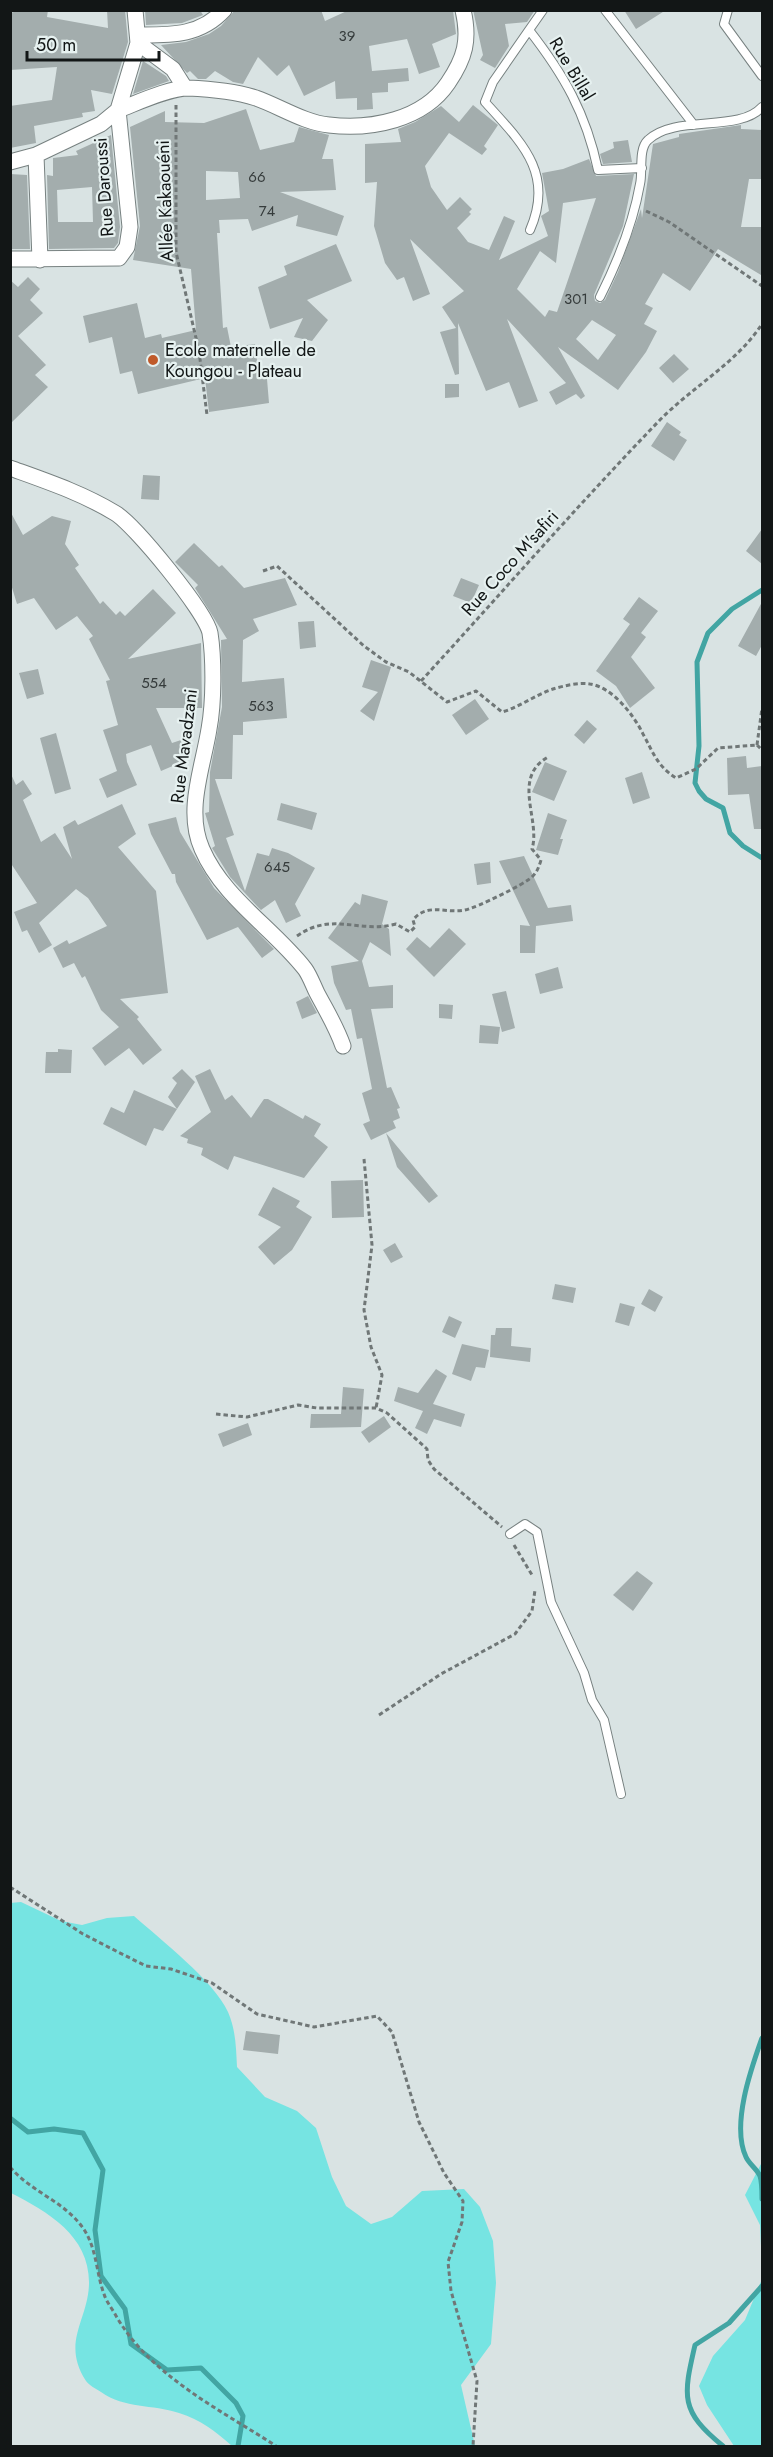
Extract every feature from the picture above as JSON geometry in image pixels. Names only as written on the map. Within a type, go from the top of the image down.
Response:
[{"type":"street","points":[[118,110],[139,39],[135,10]]},
{"type":"street","points":[[139,39],[180,34],[205,27],[224,10]]},
{"type":"street","points":[[10,162],[36,155],[101,124],[118,110],[180,89],[235,92],[327,125],[367,126],[397,119],[432,102],[459,68],[466,50],[467,29],[463,10]]},
{"type":"street","points":[[139,39],[173,69],[180,89]]},
{"type":"street","name":"Rue Daroussi","points":[[10,259],[119,258],[127,247],[130,227],[118,110]]},
{"type":"street","points":[[36,155],[40,260]]},
{"type":"street","name":"Rue Mavadzani","points":[[10,468],[68,489],[117,514],[157,557],[196,607],[210,632],[212,683],[210,727],[200,770],[195,826],[201,848],[215,873],[306,970],[333,1019],[343,1046]]},
{"type":"lane","points":[[529,30],[543,10]]},
{"type":"lane","points":[[605,10],[694,125]]},
{"type":"lane","points":[[728,10],[724,24],[762,76]]},
{"type":"lane","name":"Rue Billal","points":[[530,230],[540,199],[531,160],[519,138],[485,102],[493,82],[529,30],[574,94],[589,131],[598,170],[642,168]]},
{"type":"lane","points":[[600,297],[616,264],[635,208],[644,146],[649,139],[662,132],[747,116],[762,107]]},
{"type":"lane","points":[[510,1534],[525,1524],[537,1532],[551,1602],[584,1673],[592,1700],[604,1720],[621,1794]]},
{"type":"path","name":"Allée Kakaouéni","points":[[180,89],[176,252],[199,351],[207,415]]},
{"type":"path","points":[[635,208],[669,222],[762,286]]},
{"type":"path","name":"Rue Coco M'safiri","points":[[421,681],[658,421],[730,358],[749,345],[762,324]]},
{"type":"path","points":[[263,571],[277,566],[364,646],[386,662],[409,672],[447,702],[476,691],[502,712],[553,689],[588,683],[598,686],[628,711],[643,733],[652,756],[666,772],[676,778],[696,769],[718,748],[757,745],[762,750]]},
{"type":"path","points":[[757,745],[762,708]]},
{"type":"path","points":[[285,948],[303,932],[326,924],[349,922],[382,928],[396,924],[410,932],[415,927],[413,920],[422,911],[435,909],[454,911],[474,908],[529,879],[539,868],[541,860],[532,849],[534,837],[529,784],[534,770],[548,757]]},
{"type":"path","points":[[364,1159],[372,1245],[364,1310],[371,1347],[382,1375],[376,1408]]},
{"type":"path","points":[[216,1414],[248,1417],[298,1405],[317,1408],[376,1408],[387,1413],[427,1449],[428,1460],[434,1469],[510,1534],[535,1582],[532,1611],[515,1634],[441,1674],[379,1715]]},
{"type":"path","points":[[10,1887],[83,1934],[117,1952],[146,1966],[171,1969],[212,1983],[257,2014],[314,2026],[377,2016],[392,2032],[419,2122],[444,2173],[463,2201],[462,2222],[448,2262],[450,2291],[477,2382],[473,2446]]},
{"type":"path","points":[[10,2167],[23,2182],[58,2203],[84,2229],[98,2262],[103,2294],[121,2326],[155,2366],[276,2446]]},
{"type":"shaded area","points":[[21,1902],[61,1921],[82,1925],[107,1918],[134,1916],[186,1961],[211,1987],[228,2012],[234,2033],[237,2067],[265,2097],[297,2111],[316,2128],[332,2177],[346,2206],[371,2224],[392,2217],[422,2191],[464,2189],[480,2207],[493,2241],[496,2283],[491,2344],[461,2385],[475,2446],[232,2446],[214,2431],[194,2419],[169,2410],[120,2401],[99,2391],[86,2381],[76,2355],[78,2332],[88,2297],[89,2284],[82,2252],[75,2239],[52,2217],[11,2193],[10,1903]]},
{"type":"shaded area","points":[[762,2162],[762,2268],[760,2225],[745,2195]]},
{"type":"shaded area","points":[[762,2279],[762,2446],[734,2446],[707,2405],[699,2386],[713,2356],[745,2320]]},
{"type":"building","points":[[22,10],[48,10],[47,17],[108,28],[107,10],[125,10],[128,42],[112,94],[91,90],[95,111],[82,113],[83,117],[34,126],[36,143],[10,148],[10,106],[52,100],[57,67],[10,70],[10,13]]},
{"type":"building","points":[[145,10],[200,10],[203,15],[182,23],[146,25]]},
{"type":"building","points":[[235,10],[321,10],[325,21],[349,10],[453,10],[456,34],[432,44],[440,67],[419,74],[407,39],[369,46],[372,71],[408,68],[409,81],[388,83],[388,92],[372,93],[373,109],[357,110],[357,98],[336,99],[335,81],[304,96],[289,65],[277,76],[258,57],[243,84],[233,82],[215,71],[206,79],[198,79],[190,71],[187,73],[161,45],[186,42],[209,34],[221,26]]},
{"type":"building","points":[[473,10],[535,10],[527,22],[505,24],[509,46],[495,68],[480,60],[483,55]]},
{"type":"building","points":[[624,10],[666,10],[636,29]]},
{"type":"building","points":[[143,61],[166,76],[169,81],[133,94]]},
{"type":"building","points":[[473,105],[498,125],[484,146],[487,149],[482,155],[449,133],[425,166],[431,187],[447,210],[460,197],[472,209],[469,212],[471,214],[457,228],[468,242],[489,250],[504,216],[515,221],[499,260],[548,236],[541,216],[549,211],[542,173],[563,169],[589,159],[596,176],[634,174],[623,226],[594,295],[595,301],[600,303],[605,300],[618,272],[641,209],[642,218],[653,144],[679,137],[679,134],[741,125],[741,129],[762,130],[762,179],[749,179],[741,227],[762,227],[761,275],[718,249],[690,291],[663,273],[645,304],[653,308],[644,324],[657,331],[646,352],[618,390],[558,347],[585,396],[581,399],[576,394],[556,405],[549,392],[566,383],[507,319],[538,401],[519,408],[509,382],[486,391],[458,323],[459,374],[455,375],[440,332],[456,328],[442,307],[464,291],[410,239],[430,294],[413,301],[404,277],[397,280],[385,263],[374,226],[377,182],[365,183],[365,144],[401,142],[398,129],[415,122],[441,106],[459,122]],"holes":[[[596,198],[557,312],[549,310],[545,317],[517,289],[540,251],[556,263],[563,203]],[[592,320],[616,335],[598,360],[576,339]]]},
{"type":"building","points":[[246,109],[260,150],[294,142],[299,127],[329,135],[322,159],[333,159],[336,190],[280,192],[344,216],[337,236],[296,226],[298,215],[252,231],[248,219],[219,220],[220,233],[217,233],[223,328],[227,327],[231,347],[255,344],[259,376],[267,379],[269,403],[209,412],[205,378],[138,394],[132,371],[120,374],[112,337],[89,343],[83,316],[137,303],[145,338],[161,334],[162,338],[196,330],[191,269],[133,260],[140,226],[130,127],[165,111],[165,122],[204,123]],"holes":[[[206,171],[238,172],[240,198],[206,200]]]},
{"type":"building","points":[[111,135],[120,227],[118,243],[114,248],[49,249],[47,175],[53,176],[53,158],[78,155],[76,151]],"holes":[[[92,187],[93,222],[58,222],[57,190]]]},
{"type":"building","points":[[628,140],[632,162],[603,164],[600,154],[614,148],[613,142]]},
{"type":"building","points":[[10,174],[27,175],[30,249],[10,249]]},
{"type":"building","points":[[336,244],[352,281],[307,300],[328,320],[312,341],[294,337],[303,318],[270,329],[258,287],[287,275],[284,266]]},
{"type":"building","points":[[28,277],[40,289],[30,300],[43,313],[18,336],[46,365],[35,375],[48,387],[10,424],[10,280],[18,287]]},
{"type":"building","points":[[674,354],[689,369],[673,383],[659,368]]},
{"type":"building","points":[[445,384],[459,384],[459,397],[445,398]]},
{"type":"building","points":[[667,422],[681,432],[679,435],[687,440],[674,461],[651,446]]},
{"type":"building","points":[[143,475],[160,476],[159,500],[141,499]]},
{"type":"building","points":[[10,511],[23,535],[52,516],[71,521],[65,544],[79,565],[75,568],[100,604],[103,601],[116,615],[120,611],[125,616],[153,589],[176,613],[128,659],[201,643],[202,708],[156,708],[172,743],[181,740],[189,759],[161,771],[151,745],[126,754],[137,785],[107,798],[99,779],[117,771],[103,730],[118,725],[106,681],[110,680],[89,639],[93,636],[77,616],[56,630],[34,598],[17,604],[10,581]]},
{"type":"building","points":[[762,529],[762,564],[746,551]]},
{"type":"building","points":[[194,543],[219,567],[222,565],[244,588],[285,578],[297,605],[253,619],[259,631],[243,640],[242,682],[284,678],[287,718],[243,722],[243,735],[233,735],[232,779],[215,779],[234,835],[226,838],[245,891],[257,853],[269,856],[272,848],[288,853],[315,868],[295,904],[301,916],[286,923],[275,900],[261,910],[256,905],[230,877],[212,848],[215,846],[205,813],[209,812],[210,772],[222,707],[221,640],[227,639],[195,588],[198,585],[175,562]]},
{"type":"building","points":[[461,578],[479,585],[471,603],[453,596]]},
{"type":"building","points":[[639,597],[658,611],[641,633],[646,637],[631,657],[655,688],[630,708],[616,686],[596,671],[630,624],[623,619]]},
{"type":"building","points":[[762,602],[762,645],[756,656],[738,646]]},
{"type":"building","points":[[314,621],[316,647],[300,649],[298,622]]},
{"type":"building","points":[[371,660],[391,667],[374,721],[360,711],[378,692],[362,687]]},
{"type":"building","points":[[38,669],[44,694],[27,699],[19,673]]},
{"type":"building","points":[[475,699],[489,719],[466,735],[452,715]]},
{"type":"building","points":[[587,720],[597,729],[584,744],[574,735]]},
{"type":"building","points":[[56,733],[71,789],[55,794],[40,738]]},
{"type":"building","points":[[746,756],[747,768],[762,766],[762,829],[754,829],[749,794],[728,795],[727,758]]},
{"type":"building","points":[[545,762],[567,771],[554,801],[532,792]]},
{"type":"building","points":[[10,772],[16,785],[23,780],[32,794],[23,800],[41,842],[55,833],[72,859],[63,827],[75,820],[78,825],[122,804],[136,834],[118,847],[156,891],[168,993],[120,999],[139,1017],[137,1019],[162,1050],[143,1065],[129,1048],[105,1066],[92,1048],[119,1027],[101,1010],[85,976],[82,978],[74,963],[63,968],[53,948],[67,940],[69,944],[107,926],[88,898],[76,889],[39,923],[52,945],[39,953],[27,930],[22,932],[14,912],[37,903],[10,862]]},
{"type":"building","points":[[642,772],[650,798],[633,804],[625,778]]},
{"type":"building","points":[[281,803],[317,813],[312,830],[277,820]]},
{"type":"building","points":[[548,813],[567,820],[560,839],[563,839],[558,855],[536,850]]},
{"type":"building","points":[[176,817],[180,832],[214,888],[274,949],[262,958],[238,927],[207,940],[176,882],[175,874],[172,874],[151,834],[148,824]]},
{"type":"building","points":[[524,856],[548,908],[571,905],[573,921],[536,926],[535,953],[520,953],[520,925],[530,926],[499,861]]},
{"type":"building","points":[[490,862],[491,883],[477,885],[474,864]]},
{"type":"building","points":[[362,894],[388,901],[382,924],[389,929],[391,956],[370,942],[362,961],[369,987],[393,985],[393,1008],[371,1009],[387,1088],[391,1087],[400,1108],[397,1109],[400,1118],[393,1121],[396,1128],[371,1140],[363,1124],[370,1121],[362,1093],[372,1089],[362,1038],[357,1039],[351,1009],[346,1010],[334,983],[331,966],[359,961],[328,938],[355,902],[360,905]]},
{"type":"building","points":[[449,928],[466,944],[434,977],[406,949],[417,937],[430,948]]},
{"type":"building","points":[[558,967],[563,988],[540,994],[535,974]]},
{"type":"building","points":[[506,991],[515,1028],[502,1032],[492,994]]},
{"type":"building","points":[[308,996],[317,1013],[302,1019],[296,1002]]},
{"type":"building","points":[[439,1004],[453,1005],[452,1019],[439,1018]]},
{"type":"building","points":[[480,1025],[500,1027],[498,1044],[479,1043]]},
{"type":"building","points":[[58,1049],[72,1050],[71,1073],[45,1073],[46,1052],[58,1052]]},
{"type":"building","points":[[182,1069],[195,1082],[177,1109],[168,1097],[177,1083],[172,1078]]},
{"type":"building","points":[[210,1069],[225,1100],[232,1095],[251,1118],[264,1099],[268,1099],[303,1119],[305,1115],[321,1124],[314,1136],[328,1147],[304,1178],[234,1156],[228,1170],[201,1155],[203,1148],[187,1143],[188,1139],[180,1136],[211,1112],[195,1076]]},
{"type":"building","points":[[134,1090],[177,1109],[163,1131],[154,1128],[146,1146],[103,1124],[111,1107],[124,1113]]},
{"type":"building","points":[[386,1133],[438,1196],[429,1203],[397,1167]]},
{"type":"building","points":[[363,1180],[364,1217],[332,1218],[331,1181]]},
{"type":"building","points":[[273,1187],[300,1201],[296,1207],[312,1217],[292,1250],[274,1265],[258,1247],[281,1227],[258,1215]]},
{"type":"building","points":[[395,1243],[403,1257],[391,1263],[383,1250]]},
{"type":"building","points":[[555,1284],[576,1288],[573,1303],[552,1299]]},
{"type":"building","points":[[649,1289],[663,1297],[655,1312],[641,1304]]},
{"type":"building","points":[[620,1303],[635,1307],[629,1326],[615,1322]]},
{"type":"building","points":[[449,1316],[462,1322],[455,1338],[442,1332]]},
{"type":"building","points":[[496,1328],[512,1328],[511,1346],[531,1348],[530,1362],[490,1357],[491,1335],[495,1335]]},
{"type":"building","points":[[462,1344],[489,1350],[485,1368],[476,1367],[471,1381],[452,1374]]},
{"type":"building","points":[[436,1369],[447,1376],[433,1404],[465,1414],[461,1427],[434,1419],[427,1434],[415,1428],[423,1411],[394,1401],[398,1387],[418,1393]]},
{"type":"building","points":[[343,1387],[364,1389],[361,1427],[310,1428],[311,1414],[341,1414]]},
{"type":"building","points":[[384,1416],[391,1427],[369,1443],[361,1432]]},
{"type":"building","points":[[248,1423],[252,1435],[223,1447],[218,1434]]},
{"type":"building","points":[[637,1571],[653,1583],[633,1611],[613,1595]]},
{"type":"building","points":[[246,2031],[280,2035],[278,2054],[243,2050]]},
{"type":"waterway","points":[[762,590],[732,609],[708,633],[697,662],[699,746],[695,783],[706,799],[723,808],[730,833],[743,846],[762,858]]},
{"type":"waterway","points":[[762,2038],[744,2097],[741,2129],[746,2157],[760,2176],[762,2199]]},
{"type":"waterway","points":[[10,2118],[28,2132],[54,2129],[83,2133],[103,2170],[95,2230],[101,2276],[125,2309],[131,2344],[167,2370],[201,2368],[236,2403],[243,2416],[238,2446]]},
{"type":"waterway","points":[[723,2446],[699,2423],[688,2402],[688,2378],[695,2345],[729,2323],[762,2286]]},
{"type":"place","name":"Ecole maternelle de Koungou - Plateau","points":[[153,360]]}]
